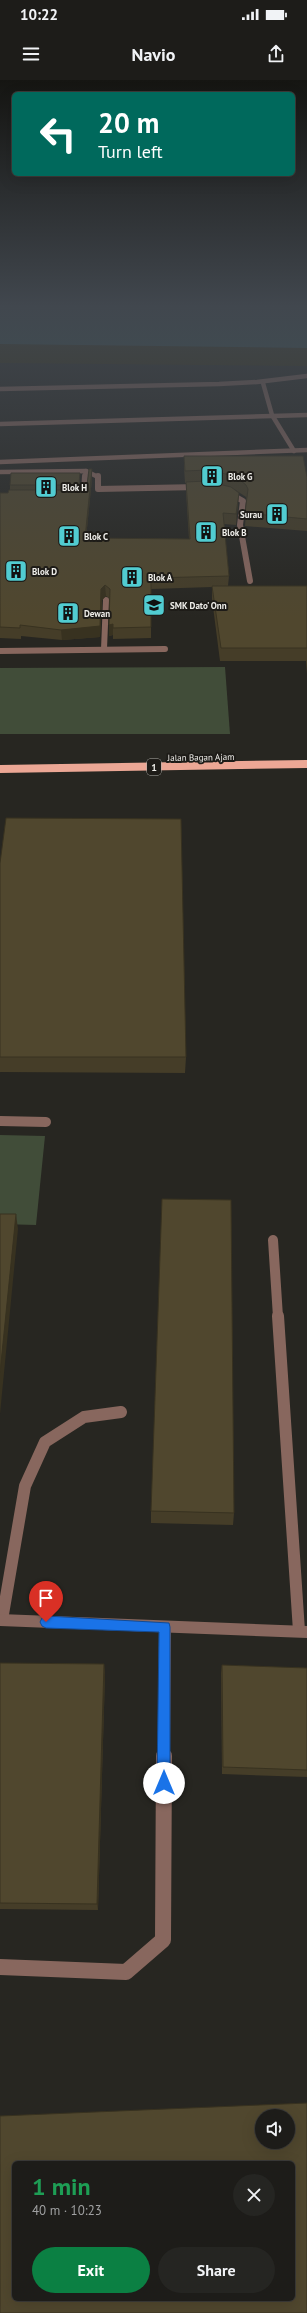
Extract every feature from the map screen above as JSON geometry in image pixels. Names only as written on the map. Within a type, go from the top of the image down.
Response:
[{"type":"main road","name":"Jalan Bagan Ajam","points":[[0,769],[307,764]]},
{"type":"street","points":[[271,410],[272,415],[294,451]]},
{"type":"street","points":[[0,424],[307,414]]},
{"type":"street","points":[[0,462],[307,450]]},
{"type":"street","points":[[68,496],[76,496],[84,492],[86,471]]},
{"type":"street","points":[[0,472],[86,471],[98,476],[98,489],[206,487]]},
{"type":"street","points":[[220,490],[233,493],[243,501],[240,525],[250,581]]},
{"type":"street","points":[[104,650],[106,600]]},
{"type":"street","points":[[0,651],[164,649]]},
{"type":"street","points":[[0,1121],[46,1122]]},
{"type":"street","points":[[121,1412],[84,1418],[45,1442],[25,1486],[1,1620],[303,1632],[273,1240]]},
{"type":"street","points":[[0,1967],[126,1972],[163,1940],[164,1627]]},
{"type":"green space","points":[[225,667],[230,734],[0,734],[0,668]]},
{"type":"green space","points":[[0,1135],[45,1136],[36,1225],[0,1224]]},
{"type":"building","points":[[184,456],[303,456],[307,477],[307,519],[245,513],[248,489],[246,485],[235,476],[207,470],[185,471]]},
{"type":"building","points":[[89,469],[92,469],[85,538],[190,539],[186,482],[206,481],[231,487],[239,493],[236,514],[223,513],[229,576],[151,578],[151,627],[113,628],[113,624],[109,625],[110,589],[105,585],[101,589],[100,626],[61,630],[20,625],[20,628],[0,627],[0,493],[8,493],[9,490],[77,490],[87,485]]},
{"type":"building","points":[[11,473],[80,473],[79,483],[75,485],[10,485]]},
{"type":"building","points":[[212,586],[307,586],[307,648],[221,648]]},
{"type":"building","points":[[6,818],[181,819],[186,1057],[0,1057],[0,863]]},
{"type":"building","points":[[162,1199],[231,1200],[234,1513],[151,1511]]},
{"type":"building","points":[[0,1214],[16,1214],[0,1373]]},
{"type":"building","points":[[0,1663],[104,1664],[97,1904],[0,1903]]},
{"type":"building","points":[[222,1665],[307,1668],[307,1770],[223,1767]]},
{"type":"building","points":[[307,2103],[307,2313],[0,2313],[0,2116]]},
{"type":"place","name":"Blok G","points":[[212,476]]},
{"type":"place","name":"Blok H","points":[[46,487]]},
{"type":"place","name":"Surau","points":[[277,514]]},
{"type":"place","name":"Blok B","points":[[206,532]]},
{"type":"place","name":"Blok C","points":[[69,536]]},
{"type":"place","name":"Blok D","points":[[16,571]]},
{"type":"place","name":"Blok A","points":[[132,577]]},
{"type":"place","name":"SMK Dato' Onn","points":[[154,605]]},
{"type":"place","name":"Dewan","points":[[68,613]]},
{"type":"route","points":[[46,1622],[164,1627],[164,1783]]}]
